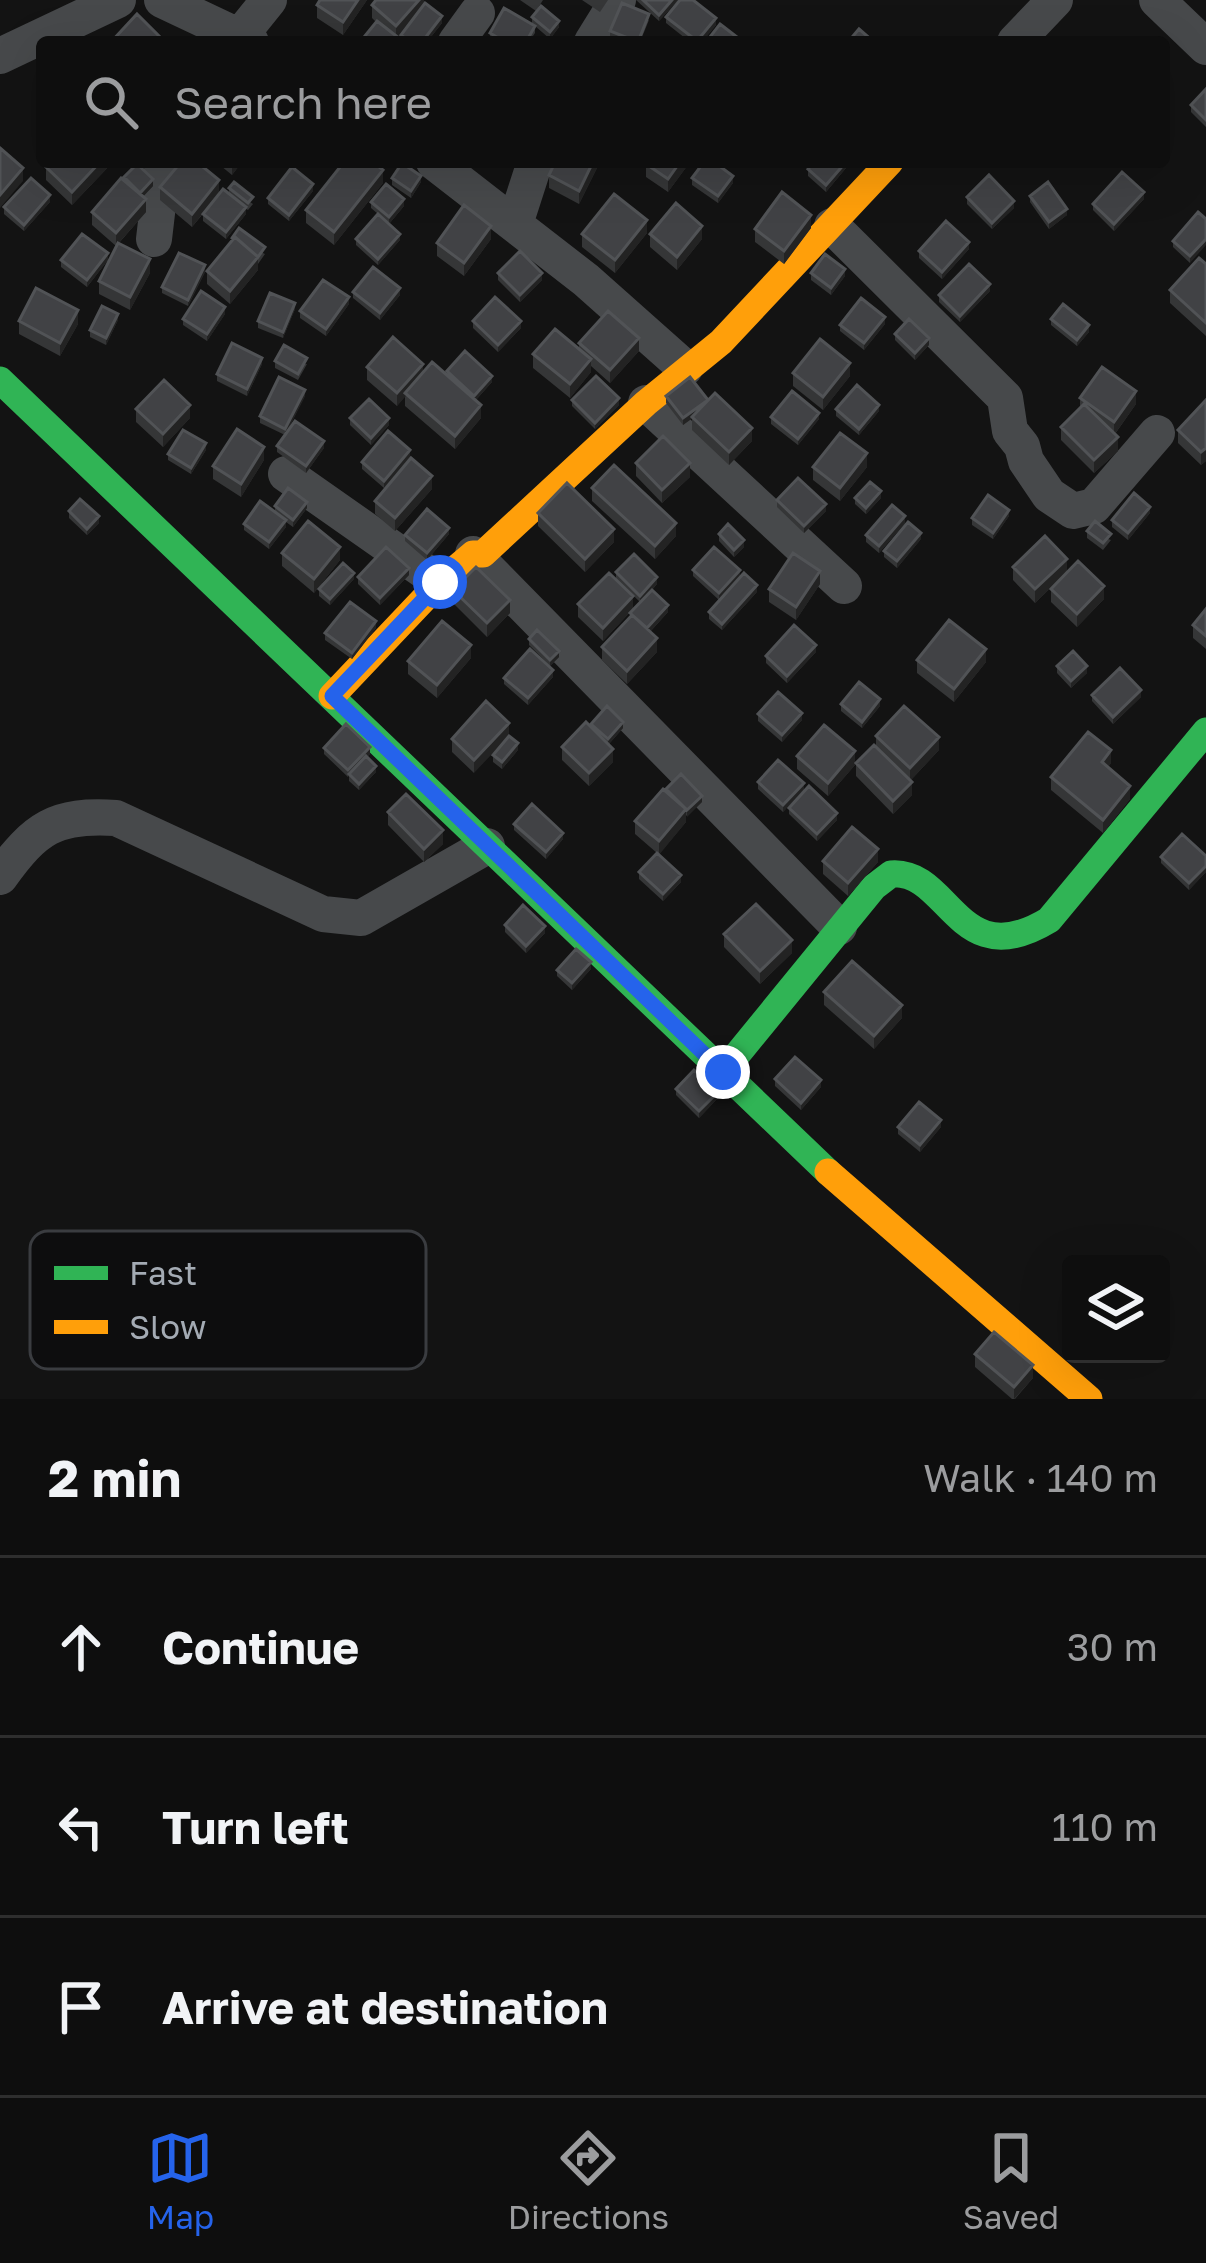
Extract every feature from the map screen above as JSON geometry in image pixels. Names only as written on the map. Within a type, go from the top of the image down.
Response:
[{"type":"street","points":[[42,36],[118,0]]},
{"type":"street","points":[[162,0],[234,36]]},
{"type":"street","points":[[245,36],[269,0]]},
{"type":"street","points":[[596,36],[618,0]]},
{"type":"street","points":[[1022,36],[1055,0]]},
{"type":"street","points":[[1157,0],[1206,47]]},
{"type":"street","points":[[0,56],[36,39]]},
{"type":"street","points":[[154,239],[162,168]]},
{"type":"street","points":[[442,168],[586,280],[686,368]]},
{"type":"street","points":[[515,224],[533,168]]},
{"type":"street","points":[[332,696],[440,582],[472,554],[483,554],[646,403],[721,342],[885,168]]},
{"type":"street","points":[[832,226],[1005,398],[1010,431],[1049,495],[1073,511],[1094,506],[1156,434]]},
{"type":"street","points":[[0,380],[830,1174],[1090,1399]]},
{"type":"street","points":[[646,403],[844,586]]},
{"type":"street","points":[[286,474],[440,582]]},
{"type":"street","points":[[472,554],[839,927]]},
{"type":"street","points":[[723,1072],[839,927],[891,874],[902,873],[991,937],[1015,939],[1033,933],[1049,920],[1206,731]]},
{"type":"street","points":[[0,878],[20,850],[50,823],[81,816],[116,818],[322,914],[361,918],[487,846]]},
{"type":"building","points":[[320,0],[358,0],[343,22],[317,5]]},
{"type":"building","points":[[376,0],[419,0],[396,26],[372,5]]},
{"type":"building","points":[[643,0],[672,0],[659,15]]},
{"type":"building","points":[[680,0],[693,0],[716,18],[701,36],[691,36],[666,17]]},
{"type":"building","points":[[425,3],[442,16],[427,36],[401,35]]},
{"type":"building","points":[[622,3],[649,14],[640,36],[610,31]]},
{"type":"building","points":[[541,6],[559,21],[550,32],[532,17]]},
{"type":"building","points":[[504,8],[535,26],[529,36],[490,33]]},
{"type":"building","points":[[137,14],[159,36],[117,36]]},
{"type":"building","points":[[377,21],[396,36],[365,36]]},
{"type":"building","points":[[720,24],[736,36],[711,36]]},
{"type":"building","points":[[1206,89],[1206,120],[1191,105]]},
{"type":"building","points":[[0,148],[23,168],[0,195]]},
{"type":"building","points":[[47,168],[94,168],[72,192]]},
{"type":"building","points":[[133,168],[141,168],[153,179],[140,193],[124,177]]},
{"type":"building","points":[[176,168],[204,168],[219,180],[192,214],[160,187]]},
{"type":"building","points":[[291,168],[313,184],[289,215],[268,198]]},
{"type":"building","points":[[339,168],[383,170],[334,232],[306,210]]},
{"type":"building","points":[[399,168],[421,176],[411,191],[392,178]]},
{"type":"building","points":[[552,168],[590,168],[579,191],[549,175]]},
{"type":"building","points":[[652,168],[676,168],[668,179]]},
{"type":"building","points":[[700,168],[722,168],[733,176],[718,196],[692,178]]},
{"type":"building","points":[[809,168],[841,168],[826,185]]},
{"type":"building","points":[[1122,172],[1144,192],[1114,224],[1093,204]]},
{"type":"building","points":[[989,175],[1014,201],[992,223],[967,197]]},
{"type":"building","points":[[31,178],[50,195],[24,225],[4,207]]},
{"type":"building","points":[[121,178],[146,199],[116,233],[92,212]]},
{"type":"building","points":[[234,182],[253,197],[248,203],[229,188]]},
{"type":"building","points":[[1048,182],[1067,209],[1049,222],[1030,196]]},
{"type":"building","points":[[386,184],[404,199],[389,217],[371,202]]},
{"type":"building","points":[[223,189],[246,207],[226,232],[203,214]]},
{"type":"building","points":[[782,192],[811,215],[784,251],[755,229]]},
{"type":"building","points":[[614,194],[647,220],[615,260],[582,234]]},
{"type":"building","points":[[676,203],[702,226],[677,257],[650,234]]},
{"type":"building","points":[[464,205],[491,226],[464,263],[437,243]]},
{"type":"building","points":[[1198,212],[1206,219],[1206,239],[1190,256],[1173,241]]},
{"type":"building","points":[[378,214],[400,234],[378,259],[356,239]]},
{"type":"building","points":[[946,221],[969,242],[942,272],[919,251]]},
{"type":"building","points":[[239,228],[265,247],[258,257],[232,238]]},
{"type":"building","points":[[82,234],[108,253],[87,280],[61,260]]},
{"type":"building","points":[[235,237],[258,257],[230,291],[207,271]]},
{"type":"building","points":[[118,243],[150,259],[130,297],[99,281]]},
{"type":"building","points":[[520,251],[542,273],[520,295],[498,273]]},
{"type":"building","points":[[179,253],[205,265],[188,300],[162,287]]},
{"type":"building","points":[[825,254],[845,269],[831,288],[811,273]]},
{"type":"building","points":[[1199,258],[1206,264],[1206,323],[1170,290]]},
{"type":"building","points":[[969,264],[990,284],[960,316],[939,295]]},
{"type":"building","points":[[373,267],[400,288],[380,313],[353,292]]},
{"type":"building","points":[[323,280],[349,297],[326,329],[300,311]]},
{"type":"building","points":[[36,288],[78,310],[60,343],[19,321]]},
{"type":"building","points":[[201,291],[225,307],[207,334],[183,319]]},
{"type":"building","points":[[270,293],[295,303],[283,332],[258,321]]},
{"type":"building","points":[[495,297],[521,321],[498,345],[473,321]]},
{"type":"building","points":[[861,298],[885,317],[864,343],[840,325]]},
{"type":"building","points":[[1063,304],[1089,325],[1077,340],[1051,319]]},
{"type":"building","points":[[102,306],[118,314],[106,338],[90,330]]},
{"type":"building","points":[[608,311],[639,338],[610,370],[579,343]]},
{"type":"building","points":[[909,319],[929,338],[915,353],[895,334]]},
{"type":"building","points":[[555,329],[591,359],[570,384],[533,354]]},
{"type":"building","points":[[393,337],[423,364],[397,393],[367,367]]},
{"type":"building","points":[[820,339],[850,363],[823,397],[793,373]]},
{"type":"building","points":[[232,343],[262,358],[247,389],[217,374]]},
{"type":"building","points":[[284,345],[307,358],[298,374],[275,361]]},
{"type":"building","points":[[465,351],[492,376],[474,396],[447,371]]},
{"type":"building","points":[[432,362],[481,405],[455,436],[405,393]]},
{"type":"building","points":[[1102,367],[1136,391],[1114,422],[1080,398]]},
{"type":"building","points":[[596,376],[619,398],[595,423],[572,400]]},
{"type":"building","points":[[279,377],[305,390],[285,429],[260,416]]},
{"type":"building","points":[[690,377],[708,400],[683,418],[666,396]]},
{"type":"building","points":[[164,380],[190,405],[163,434],[136,409]]},
{"type":"building","points":[[857,385],[879,405],[859,429],[836,409]]},
{"type":"building","points":[[792,391],[819,413],[798,439],[771,417]]},
{"type":"building","points":[[715,393],[752,428],[729,452],[692,417]]},
{"type":"building","points":[[369,399],[389,418],[371,438],[350,418]]},
{"type":"building","points":[[1206,400],[1206,448],[1201,452],[1178,430]]},
{"type":"building","points":[[1084,404],[1118,437],[1094,460],[1061,427]]},
{"type":"building","points":[[295,421],[324,441],[306,466],[277,446]]},
{"type":"building","points":[[237,429],[264,447],[241,484],[213,466]]},
{"type":"building","points":[[183,430],[206,443],[191,468],[168,454]]},
{"type":"building","points":[[388,431],[410,450],[384,481],[362,462]]},
{"type":"building","points":[[840,433],[867,453],[840,488],[813,467]]},
{"type":"building","points":[[663,436],[690,463],[662,490],[636,463]]},
{"type":"building","points":[[411,458],[432,476],[395,518],[375,501]]},
{"type":"building","points":[[614,465],[676,523],[655,546],[592,488]]},
{"type":"building","points":[[798,478],[826,504],[804,526],[777,500]]},
{"type":"building","points":[[870,482],[881,491],[866,508],[855,498]]},
{"type":"building","points":[[567,483],[614,529],[585,559],[538,513]]},
{"type":"building","points":[[288,488],[307,502],[293,520],[275,506]]},
{"type":"building","points":[[1134,493],[1150,507],[1128,533],[1112,520]]},
{"type":"building","points":[[988,495],[1009,510],[993,533],[972,518]]},
{"type":"building","points":[[80,499],[99,516],[87,529],[69,511]]},
{"type":"building","points":[[260,501],[286,520],[269,542],[244,524]]},
{"type":"building","points":[[892,505],[905,516],[879,546],[866,535]]},
{"type":"building","points":[[427,509],[449,528],[427,553],[405,535]]},
{"type":"building","points":[[308,521],[340,547],[314,579],[282,553]]},
{"type":"building","points":[[1095,521],[1111,534],[1103,543],[1087,531]]},
{"type":"building","points":[[908,522],[921,533],[897,561],[884,551]]},
{"type":"building","points":[[728,524],[744,540],[734,550],[719,534]]},
{"type":"building","points":[[1045,536],[1067,559],[1035,589],[1013,567]]},
{"type":"building","points":[[386,547],[409,568],[380,598],[358,577]]},
{"type":"building","points":[[714,547],[740,570],[719,593],[693,570]]},
{"type":"building","points":[[793,553],[820,571],[796,607],[769,589]]},
{"type":"building","points":[[634,554],[657,577],[640,596],[616,572]]},
{"type":"building","points":[[1078,561],[1104,586],[1077,614],[1051,589]]},
{"type":"building","points":[[343,563],[354,573],[330,599],[319,589]]},
{"type":"building","points":[[476,567],[510,600],[487,623],[453,590]]},
{"type":"building","points":[[609,573],[633,596],[603,628],[578,604]]},
{"type":"building","points":[[744,573],[757,585],[722,624],[709,612]]},
{"type":"building","points":[[652,590],[668,605],[647,628],[630,613]]},
{"type":"building","points":[[350,602],[376,621],[352,653],[325,633]]},
{"type":"building","points":[[1206,609],[1206,636],[1193,625]]},
{"type":"building","points":[[632,615],[657,638],[627,671],[602,647]]},
{"type":"building","points":[[949,620],[986,649],[954,689],[917,660]]},
{"type":"building","points":[[442,621],[471,645],[437,685],[408,661]]},
{"type":"building","points":[[794,625],[816,645],[787,676],[766,656]]},
{"type":"building","points":[[537,630],[559,651],[550,660],[529,639]]},
{"type":"building","points":[[530,649],[553,670],[528,698],[504,678]]},
{"type":"building","points":[[1073,651],[1087,666],[1071,681],[1057,666]]},
{"type":"building","points":[[1120,668],[1141,690],[1113,717],[1092,695]]},
{"type":"building","points":[[859,682],[880,699],[862,722],[841,704]]},
{"type":"building","points":[[778,692],[802,713],[782,735],[758,714]]},
{"type":"building","points":[[486,701],[509,723],[474,760],[452,739]]},
{"type":"building","points":[[607,706],[623,722],[608,739],[591,724]]},
{"type":"building","points":[[904,706],[939,737],[910,768],[876,736]]},
{"type":"building","points":[[586,722],[613,749],[589,773],[562,747]]},
{"type":"building","points":[[346,724],[370,747],[348,770],[324,748]]},
{"type":"building","points":[[824,725],[855,751],[828,783],[797,756]]},
{"type":"building","points":[[1088,732],[1111,750],[1102,762],[1130,786],[1103,820],[1051,777]]},
{"type":"building","points":[[509,736],[518,743],[502,762],[493,755]]},
{"type":"building","points":[[874,745],[912,782],[893,801],[856,763]]},
{"type":"building","points":[[366,756],[376,766],[359,784],[349,774]]},
{"type":"building","points":[[778,760],[804,783],[783,805],[758,782]]},
{"type":"building","points":[[681,774],[702,796],[687,810],[666,789]]},
{"type":"building","points":[[809,786],[837,813],[817,834],[789,808]]},
{"type":"building","points":[[663,789],[686,809],[659,841],[635,821]]},
{"type":"building","points":[[406,794],[443,830],[424,849],[388,812]]},
{"type":"building","points":[[532,804],[563,833],[546,852],[514,824]]},
{"type":"building","points":[[852,827],[878,849],[848,883],[823,861]]},
{"type":"building","points":[[1182,834],[1206,856],[1206,866],[1189,883],[1161,857]]},
{"type":"building","points":[[657,853],[681,875],[663,894],[639,872]]},
{"type":"building","points":[[756,904],[792,940],[760,971],[724,934]]},
{"type":"building","points":[[523,905],[545,926],[526,946],[505,925]]},
{"type":"building","points":[[576,949],[591,962],[572,983],[557,970]]},
{"type":"building","points":[[852,961],[902,1005],[874,1036],[824,992]]},
{"type":"building","points":[[795,1057],[821,1080],[801,1103],[775,1079]]},
{"type":"building","points":[[694,1070],[718,1092],[699,1111],[676,1089]]},
{"type":"building","points":[[919,1102],[941,1120],[920,1145],[898,1127]]},
{"type":"building","points":[[994,1332],[1033,1365],[1014,1387],[975,1354]]},
{"type":"traffic: fast","points":[[0,380],[828,1172]]},
{"type":"traffic: fast","points":[[723,1072],[874,887],[891,874],[911,877],[928,887],[974,929],[994,936],[1018,934],[1049,920],[1206,731]]},
{"type":"traffic: slow","points":[[332,696],[440,582],[473,554],[483,554],[646,403],[721,342],[884,168]]},
{"type":"traffic: slow","points":[[828,1172],[1089,1399]]},
{"type":"route","points":[[440,582],[332,696],[723,1072]]}]
